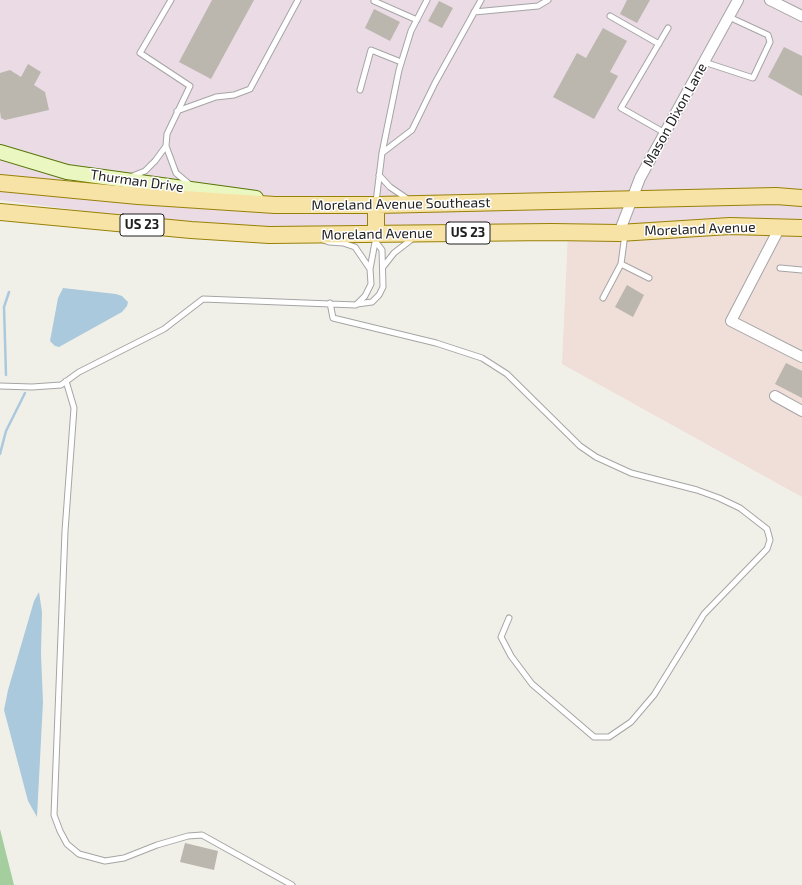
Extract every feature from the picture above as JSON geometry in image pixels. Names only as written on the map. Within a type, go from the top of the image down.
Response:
[{"type":"main road","name":"Thurman Drive","points":[[0,152],[67,172],[252,196],[275,205]]},
{"type":"main road","name":"Moreland Avenue Southeast","points":[[0,183],[138,196],[275,205],[376,205],[776,196],[802,198]]},
{"type":"main road","points":[[376,205],[376,238]]},
{"type":"main road","name":"Moreland Avenue","points":[[0,212],[191,230],[269,235],[309,234],[376,238],[420,233],[622,233],[730,226],[802,228]]},
{"type":"street","name":"Mason Dixon Lane","points":[[622,233],[640,178],[738,0]]},
{"type":"street","points":[[770,0],[802,16]]},
{"type":"street","points":[[780,227],[731,321],[802,357]]},
{"type":"street","points":[[775,396],[802,411]]},
{"type":"lane","points":[[171,0],[140,53],[190,86],[167,134],[166,146],[176,173],[194,189]]},
{"type":"lane","points":[[177,111],[216,97],[234,94],[250,89],[298,0]]},
{"type":"lane","points":[[376,205],[382,153],[401,62],[417,20],[427,0]]},
{"type":"lane","points":[[382,153],[412,130],[481,0]]},
{"type":"lane","points":[[474,12],[538,6],[548,0]]},
{"type":"lane","points":[[374,1],[417,20]]},
{"type":"lane","points":[[610,16],[659,44]]},
{"type":"lane","points":[[704,62],[753,78],[770,42],[768,35],[729,17]]},
{"type":"lane","points":[[665,133],[621,108],[668,28]]},
{"type":"lane","points":[[360,90],[372,50],[401,62]]},
{"type":"lane","points":[[123,179],[145,171],[155,161],[166,146]]},
{"type":"lane","points":[[380,175],[398,194],[419,204]]},
{"type":"lane","points":[[383,267],[394,253],[420,233]]},
{"type":"lane","points":[[603,298],[621,264],[622,233]]},
{"type":"lane","points":[[309,234],[329,242],[343,243],[355,247],[370,269]]},
{"type":"lane","points":[[0,386],[61,385],[79,372],[164,329],[203,299],[356,305],[372,302],[379,295],[383,287],[384,278],[382,250],[376,238]]},
{"type":"lane","points":[[356,305],[365,296],[372,278],[370,269],[372,251],[376,238]]},
{"type":"lane","points":[[621,264],[649,278]]},
{"type":"lane","points":[[780,268],[802,270]]},
{"type":"lane","points":[[330,303],[334,318],[436,343],[482,358],[507,374],[580,446],[596,457],[631,473],[697,490],[719,498],[740,508],[767,529],[770,540],[767,549],[704,614],[672,669],[650,700],[631,722],[609,736],[594,737],[532,684],[511,656],[501,637],[509,618]]},
{"type":"lane","points":[[66,381],[70,390],[74,408],[65,531],[54,816],[60,831],[67,844],[79,854],[105,861],[124,858],[157,844],[188,836],[202,835],[292,885]]},
{"type":"shaded area","points":[[0,0],[802,0],[802,228],[568,233],[205,227],[0,200]]},
{"type":"shaded area","points":[[802,228],[802,497],[562,364],[568,233]]},
{"type":"green space","points":[[0,829],[14,885],[0,885]]},
{"type":"water","points":[[63,288],[116,294],[122,296],[128,302],[127,306],[122,312],[59,347],[55,346],[50,341],[58,298]]},
{"type":"water","points":[[39,592],[42,612],[41,654],[43,702],[37,817],[28,801],[4,710],[8,690],[34,601]]},
{"type":"building","points":[[212,0],[254,0],[211,79],[179,62]]},
{"type":"building","points":[[627,0],[650,0],[637,23],[620,14]]},
{"type":"building","points":[[439,1],[453,8],[442,28],[428,21]]},
{"type":"building","points":[[374,9],[400,22],[390,41],[365,28]]},
{"type":"building","points":[[603,28],[627,41],[610,72],[618,76],[594,119],[553,97],[577,53],[586,58]]},
{"type":"building","points":[[784,47],[802,56],[802,96],[768,77]]},
{"type":"building","points":[[28,64],[41,72],[34,85],[45,92],[49,110],[5,120],[1,118],[0,111],[0,73],[10,70],[21,77]]},
{"type":"building","points":[[627,285],[644,295],[633,317],[615,307]]},
{"type":"building","points":[[786,363],[802,371],[802,398],[775,384]]},
{"type":"building","points":[[185,843],[218,851],[214,870],[180,862]]},
{"type":"waterway","points":[[6,375],[4,307],[9,292]]},
{"type":"waterway","points":[[0,454],[6,431],[25,393]]}]
